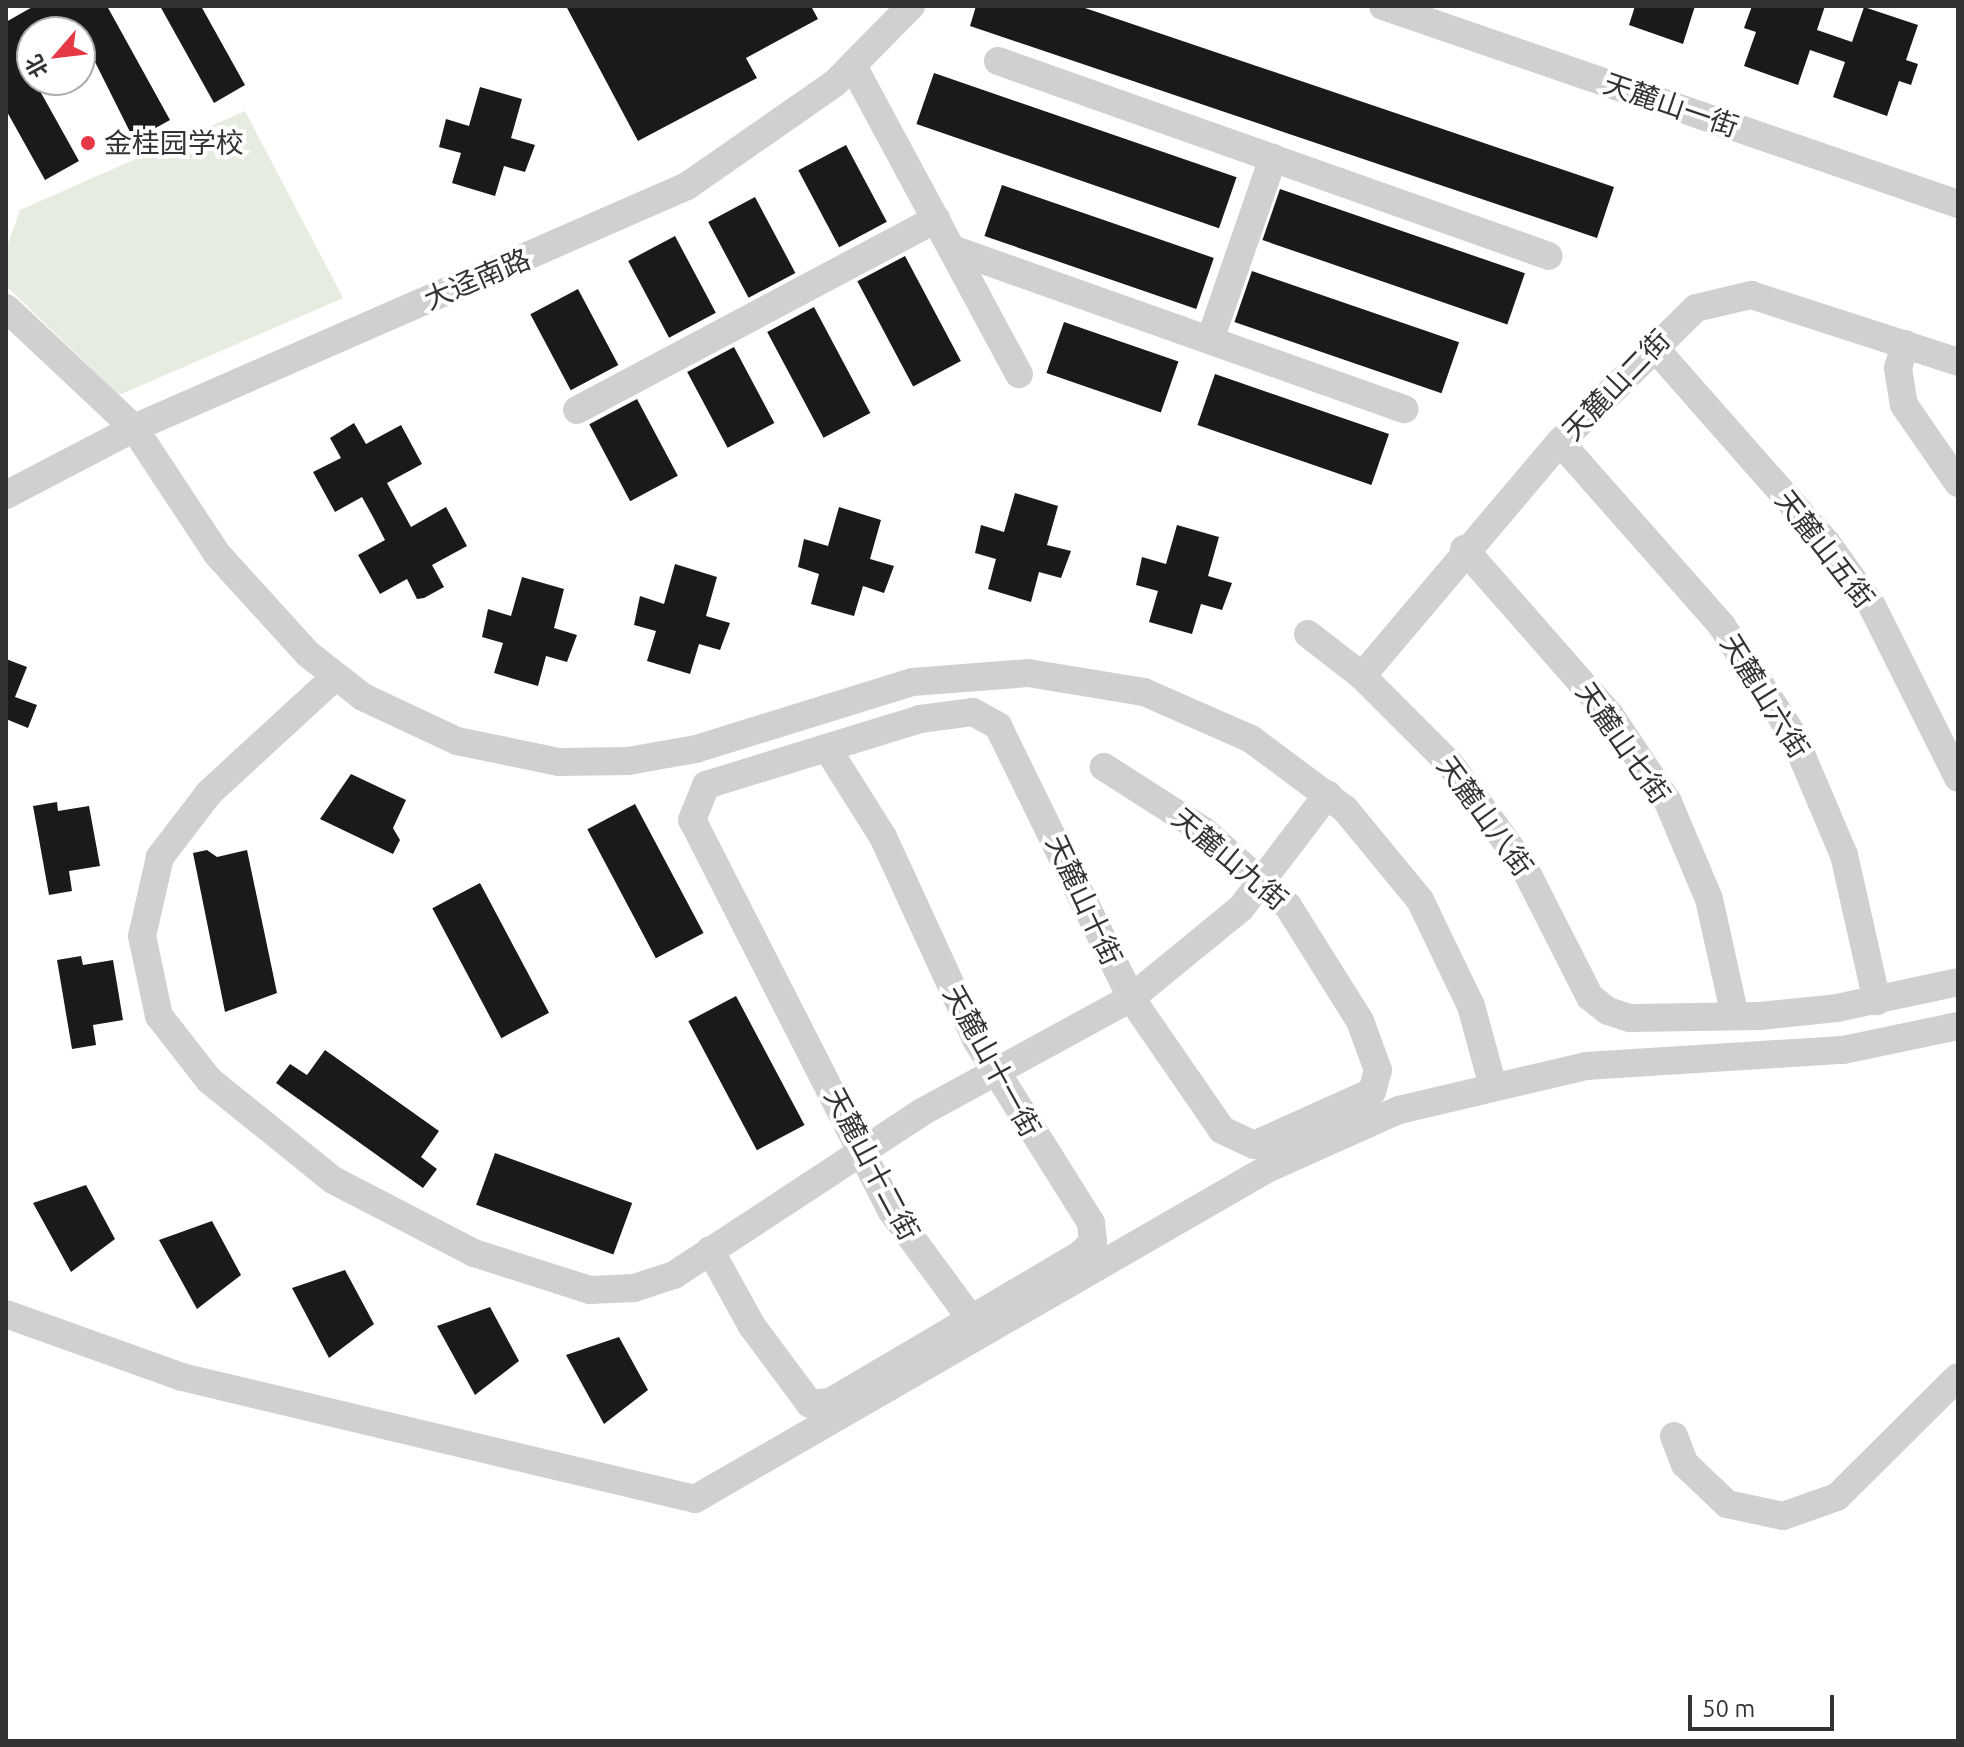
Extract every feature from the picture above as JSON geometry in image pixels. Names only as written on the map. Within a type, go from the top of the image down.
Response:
[{"type":"street","name":"大迳南路","points":[[6,495],[134,428],[687,186],[763,139],[853,66],[911,6]]},
{"type":"street","name":"天麓山一街","points":[[1383,6],[1958,204]]},
{"type":"street","points":[[998,61],[1549,256]]},
{"type":"street","points":[[853,66],[1019,374]]},
{"type":"street","points":[[1210,340],[1273,158]]},
{"type":"street","points":[[577,410],[936,219]]},
{"type":"street","points":[[952,249],[1405,409]]},
{"type":"street","name":"天麓山二街","points":[[1362,676],[1464,549],[1560,442],[1653,346],[1696,308],[1751,295],[1958,362]]},
{"type":"street","points":[[6,308],[134,428],[217,554],[335,677],[393,714],[457,741],[524,758],[594,763],[696,749],[912,682],[970,674],[1087,679],[1199,712],[1251,739],[1328,794],[1420,900],[1471,1006],[1492,1083]]},
{"type":"street","points":[[1905,344],[1898,368],[1904,405],[1958,483]]},
{"type":"street","name":"天麓山五街","points":[[1653,346],[1826,542],[1872,606],[1958,778]]},
{"type":"street","name":"天麓山六街","points":[[1560,442],[1722,626],[1793,735],[1844,855],[1877,1001]]},
{"type":"street","name":"天麓山七街","points":[[1464,549],[1610,715],[1668,802],[1709,899],[1735,1016]]},
{"type":"street","name":"天麓山八街","points":[[1308,634],[1362,676],[1489,813],[1590,997],[1630,1018],[1735,1016]]},
{"type":"street","points":[[335,677],[209,793],[160,857],[142,936],[159,1016],[181,1051],[268,1133],[333,1180],[474,1253],[590,1290],[634,1288],[674,1275],[860,1150],[995,1071],[1131,998],[1216,933],[1265,881],[1328,794]]},
{"type":"street","name":"天麓山十街","points":[[827,748],[920,719],[986,716],[1032,788],[1131,998],[1236,1141],[1254,1145],[1317,1119]]},
{"type":"street","name":"天麓山十一街","points":[[827,748],[883,837],[995,1071],[1091,1223],[1093,1242],[971,1319]]},
{"type":"street","name":"天麓山十二街","points":[[827,748],[706,785],[692,820],[860,1150],[928,1266],[971,1319]]},
{"type":"street","name":"天麓山九街","points":[[1104,767],[1204,831],[1265,881],[1328,961],[1378,1070],[1372,1092],[1317,1119]]},
{"type":"street","points":[[1735,1016],[1877,1001],[1958,982]]},
{"type":"street","points":[[6,1314],[182,1377],[695,1499],[1277,1164],[1399,1110],[1492,1083],[1633,1061],[1843,1050],[1958,1026]]},
{"type":"street","points":[[710,1250],[752,1326],[810,1404],[830,1402],[971,1319]]},
{"type":"street","points":[[1674,1436],[1685,1464],[1727,1504],[1783,1516],[1837,1497],[1958,1377]]},
{"type":"shaded area","points":[[245,111],[343,298],[119,395],[6,286],[6,249],[20,210]]},
{"type":"building","points":[[34,6],[107,6],[170,120],[134,140],[96,64],[96,16],[16,16]]},
{"type":"building","points":[[160,6],[201,6],[245,85],[214,103]]},
{"type":"building","points":[[566,6],[811,6],[818,19],[746,58],[757,78],[638,141]]},
{"type":"building","points":[[976,6],[1079,6],[1614,187],[1597,238],[970,26]]},
{"type":"building","points":[[1635,6],[1695,6],[1683,44],[1629,25]]},
{"type":"building","points":[[1752,6],[1825,6],[1817,30],[1852,42],[1864,7],[1918,25],[1906,60],[1918,64],[1911,85],[1899,81],[1887,116],[1833,97],[1845,62],[1810,50],[1798,85],[1744,66],[1756,32],[1744,28]]},
{"type":"building","points":[[16,16],[16,96],[43,96],[79,161],[45,180],[6,110],[6,22]]},
{"type":"building","points":[[934,73],[1237,177],[1219,228],[916,124]]},
{"type":"building","points":[[480,87],[522,99],[511,138],[535,145],[525,172],[504,166],[495,196],[452,183],[461,153],[439,147],[446,119],[469,126]]},
{"type":"building","points":[[846,145],[887,222],[839,247],[798,170]]},
{"type":"building","points":[[1002,185],[1214,258],[1196,309],[984,236]]},
{"type":"building","points":[[1280,189],[1525,273],[1507,324],[1262,240]]},
{"type":"building","points":[[755,197],[795,273],[749,298],[708,222]]},
{"type":"building","points":[[675,236],[716,313],[669,338],[628,261]]},
{"type":"building","points":[[905,256],[961,361],[913,386],[857,281]]},
{"type":"building","points":[[1252,271],[1459,342],[1441,393],[1234,322]]},
{"type":"building","points":[[578,289],[618,365],[571,390],[530,314]]},
{"type":"building","points":[[814,307],[870,413],[824,438],[767,332]]},
{"type":"building","points":[[1064,322],[1178,361],[1161,412],[1046,373]]},
{"type":"building","points":[[734,347],[774,423],[728,448],[687,372]]},
{"type":"building","points":[[1215,374],[1389,434],[1371,485],[1197,425]]},
{"type":"building","points":[[637,399],[678,476],[630,501],[589,424]]},
{"type":"building","points":[[354,423],[366,444],[401,425],[422,464],[387,483],[411,527],[446,507],[467,546],[432,565],[444,587],[424,598],[417,599],[407,579],[380,594],[358,555],[385,540],[373,517],[362,497],[335,512],[313,472],[341,458],[330,438]]},
{"type":"building","points":[[1015,493],[1058,506],[1047,545],[1071,551],[1061,578],[1039,572],[1031,602],[988,589],[996,559],[975,553],[981,525],[1004,532]]},
{"type":"building","points":[[839,507],[881,520],[870,559],[894,566],[884,593],[863,586],[854,616],[811,604],[819,574],[798,567],[804,539],[828,546]]},
{"type":"building","points":[[1177,525],[1219,537],[1208,576],[1232,583],[1222,610],[1201,604],[1192,634],[1149,622],[1158,591],[1136,585],[1142,557],[1166,564]]},
{"type":"building","points":[[675,564],[717,577],[706,616],[730,623],[720,650],[699,644],[690,674],[647,661],[656,631],[634,625],[640,596],[664,604]]},
{"type":"building","points":[[522,577],[564,589],[554,628],[577,635],[567,662],[546,656],[538,686],[494,673],[503,643],[482,637],[488,609],[511,616]]},
{"type":"building","points":[[6,659],[27,667],[15,697],[37,705],[28,728],[6,719]]},
{"type":"building","points":[[351,774],[406,800],[393,828],[400,840],[393,854],[320,819]]},
{"type":"building","points":[[57,802],[58,811],[89,806],[100,866],[69,871],[72,891],[49,895],[33,806]]},
{"type":"building","points":[[635,804],[704,933],[656,958],[587,829]]},
{"type":"building","points":[[207,850],[217,857],[247,850],[277,993],[225,1012],[193,853]]},
{"type":"building","points":[[480,883],[549,1013],[501,1038],[432,908]]},
{"type":"building","points":[[81,956],[83,965],[113,960],[123,1020],[93,1025],[96,1045],[72,1049],[57,960]]},
{"type":"building","points":[[736,996],[805,1125],[757,1150],[688,1021]]},
{"type":"building","points":[[325,1050],[439,1131],[421,1157],[437,1169],[423,1188],[276,1083],[290,1064],[307,1075]]},
{"type":"building","points":[[495,1153],[632,1203],[613,1255],[476,1205]]},
{"type":"building","points":[[86,1185],[115,1239],[71,1272],[33,1203]]},
{"type":"building","points":[[212,1221],[241,1275],[197,1309],[159,1240]]},
{"type":"building","points":[[345,1270],[374,1324],[329,1358],[292,1288]]},
{"type":"building","points":[[490,1307],[519,1361],[475,1395],[437,1326]]},
{"type":"building","points":[[619,1337],[648,1390],[604,1424],[566,1355]]},
{"type":"place","name":"金桂园学校","points":[[88,143]]}]
